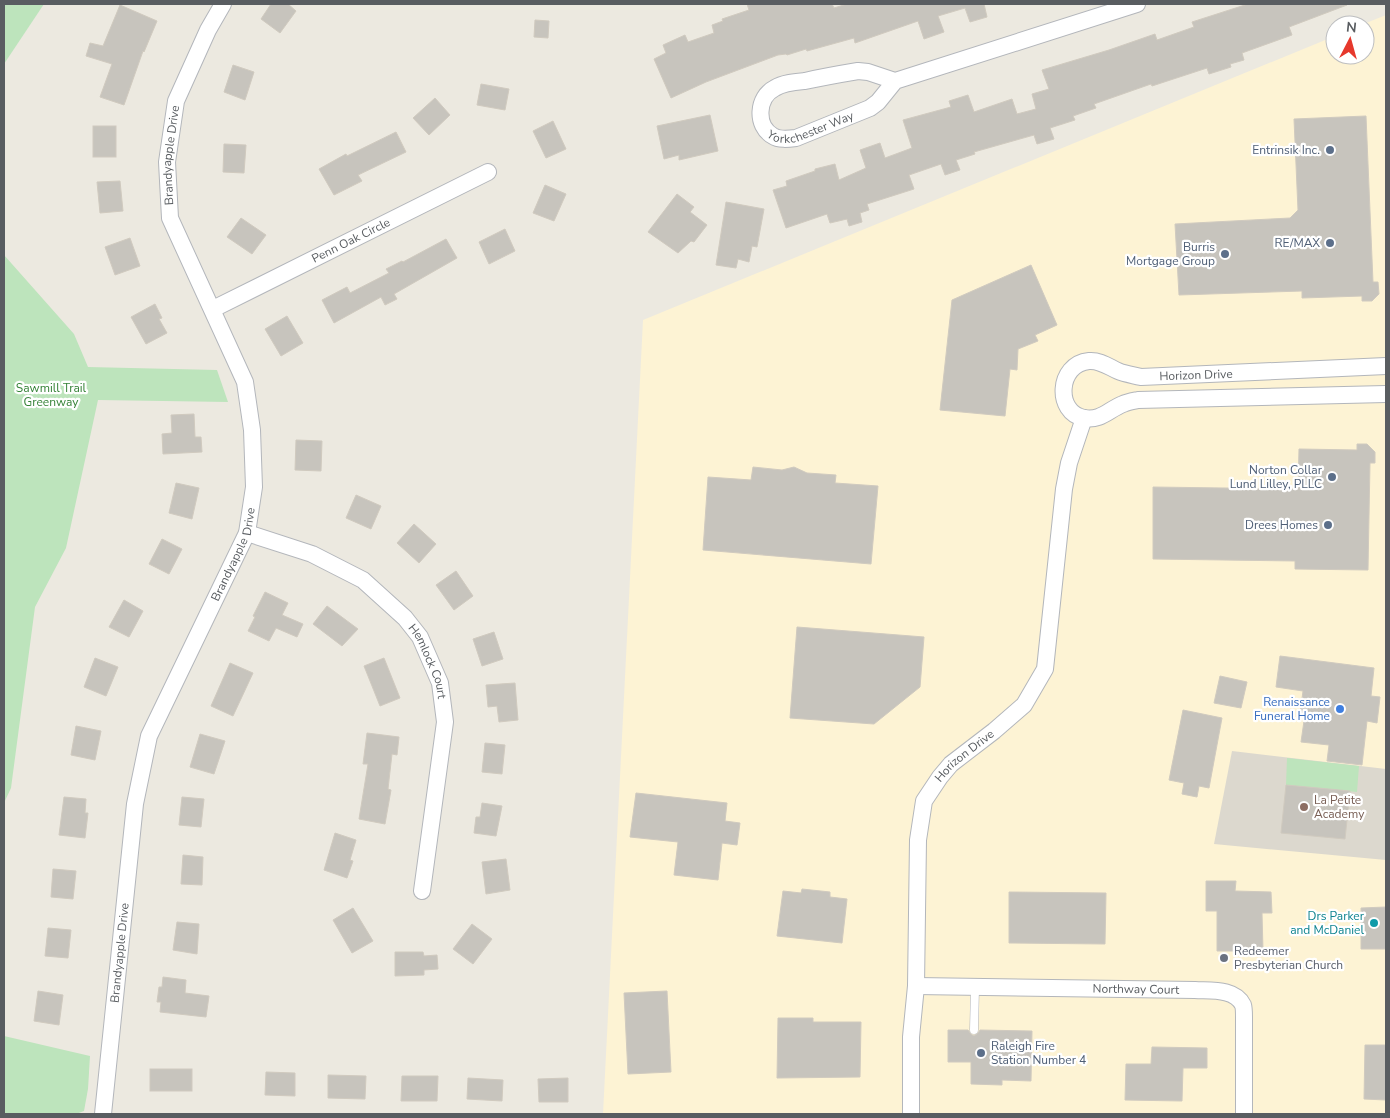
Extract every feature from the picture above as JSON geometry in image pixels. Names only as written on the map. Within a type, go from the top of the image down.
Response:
[{"type":"street","name":"Brandyapple Drive","points":[[103,1114],[135,804],[149,736],[247,533],[254,487],[252,430],[245,382],[170,218],[167,162],[176,101],[208,30],[224,4]]},
{"type":"street","points":[[895,80],[1137,4]]},
{"type":"street","name":"Yorkchester Way","points":[[858,71],[895,80],[886,94],[870,108],[796,138],[784,139],[772,136],[764,127],[760,116],[760,106],[766,96],[774,88],[785,84],[858,71]]},
{"type":"street","name":"Penn Oak Circle","points":[[213,309],[488,172]]},
{"type":"street","name":"Horizon Drive","points":[[1386,366],[1140,377],[1120,372],[1094,361],[1088,361],[1073,367],[1064,382],[1065,401],[1076,415],[1084,418],[1097,418],[1106,415],[1123,404],[1138,400],[1386,394]]},
{"type":"street","name":"Horizon Drive","points":[[911,1114],[911,1037],[916,986],[918,840],[924,802],[951,764],[1024,705],[1045,670],[1064,489],[1069,464],[1084,418]]},
{"type":"street","name":"Hemlock Court","points":[[247,533],[312,554],[363,580],[405,618],[420,637],[440,683],[445,722],[422,891]]},
{"type":"street","name":"Northway Court","points":[[916,986],[1227,992],[1243,1004],[1244,1114]]},
{"type":"lane","points":[[974,1030],[975,988]]},
{"type":"shaded area","points":[[1386,15],[1386,1114],[603,1114],[643,320],[1325,40],[1325,65],[1375,65],[1375,19]]},
{"type":"shaded area","name":"La Petite Academy","points":[[1232,751],[1386,769],[1386,860],[1214,844]]},
{"type":"green space","points":[[4,4],[44,4],[4,64]]},
{"type":"green space","name":"Sawmill Trail Greenway","points":[[4,255],[74,334],[88,367],[217,370],[228,402],[98,400],[66,548],[35,607],[11,788],[4,803]]},
{"type":"green space","points":[[1287,758],[1359,766],[1357,792],[1286,785]]},
{"type":"green space","points":[[4,1036],[90,1056],[88,1089],[84,1111],[76,1114],[4,1114]]},
{"type":"building","points":[[271,4],[288,4],[296,11],[280,33],[261,19]]},
{"type":"building","points":[[747,4],[832,4],[834,8],[847,4],[984,4],[987,17],[970,22],[965,8],[938,16],[944,32],[924,39],[918,21],[855,43],[854,38],[807,51],[806,49],[787,55],[778,55],[706,82],[671,98],[654,59],[666,53],[663,45],[685,35],[688,42],[714,33],[712,25],[723,21],[722,19],[749,10]]},
{"type":"building","points":[[1248,4],[1347,5],[1289,27],[1292,35],[1242,53],[1244,60],[1230,64],[1231,67],[1209,74],[1207,68],[1152,86],[1151,84],[1094,104],[1096,108],[1073,116],[1075,120],[1050,128],[1054,139],[1037,144],[1034,135],[974,152],[975,154],[956,160],[960,170],[945,175],[941,164],[909,175],[914,189],[867,204],[869,210],[860,213],[862,222],[849,226],[847,219],[830,223],[827,214],[786,228],[773,190],[787,186],[786,181],[815,171],[815,169],[835,164],[839,180],[866,168],[860,150],[880,143],[885,158],[912,148],[903,120],[951,107],[949,101],[968,95],[974,112],[1012,99],[1017,114],[1036,109],[1032,94],[1049,89],[1042,70],[1155,34],[1157,40],[1194,27],[1192,22]]},
{"type":"building","points":[[120,5],[157,21],[143,51],[124,105],[100,97],[112,64],[86,56],[90,43],[103,46]]},
{"type":"building","points":[[535,20],[549,21],[548,38],[534,37]]},
{"type":"building","points":[[233,65],[254,72],[245,100],[224,92]]},
{"type":"building","points":[[481,84],[509,89],[505,110],[477,105]]},
{"type":"building","points":[[435,98],[450,115],[429,135],[413,118]]},
{"type":"building","points":[[710,115],[718,151],[679,160],[679,155],[664,159],[657,126]]},
{"type":"building","points":[[1366,116],[1373,282],[1378,282],[1379,294],[1372,301],[1362,301],[1362,296],[1302,298],[1302,291],[1179,295],[1175,224],[1290,218],[1298,210],[1294,119]]},
{"type":"building","points":[[553,121],[566,149],[546,158],[533,131]]},
{"type":"building","points":[[93,126],[116,126],[116,157],[93,157]]},
{"type":"building","points":[[396,132],[406,152],[358,175],[362,181],[334,195],[319,169],[346,154],[347,156]]},
{"type":"building","points":[[224,144],[246,145],[244,173],[223,172]]},
{"type":"building","points":[[120,181],[123,211],[100,213],[97,182]]},
{"type":"building","points":[[545,185],[566,194],[554,221],[533,213]]},
{"type":"building","points":[[677,194],[694,207],[690,212],[707,225],[694,242],[691,241],[678,253],[648,232]]},
{"type":"building","points":[[726,202],[764,209],[757,247],[752,246],[749,262],[738,259],[736,268],[716,265]]},
{"type":"building","points":[[241,218],[266,235],[252,254],[227,237]]},
{"type":"building","points":[[505,229],[515,251],[489,264],[479,242]]},
{"type":"building","points":[[130,238],[140,266],[115,275],[105,247]]},
{"type":"building","points":[[446,239],[457,258],[394,294],[397,299],[385,305],[381,297],[334,323],[322,300],[347,287],[350,293],[389,273],[386,269]]},
{"type":"building","points":[[1031,265],[1057,325],[1035,335],[1038,341],[1018,349],[1017,370],[1010,369],[1005,416],[940,410],[952,300]]},
{"type":"building","points":[[155,304],[162,318],[159,319],[167,333],[146,344],[131,317]]},
{"type":"building","points":[[287,316],[303,343],[281,356],[265,329]]},
{"type":"building","points":[[194,414],[195,437],[201,437],[202,452],[163,454],[162,434],[172,433],[171,415]]},
{"type":"building","points":[[296,440],[322,441],[321,471],[295,470]]},
{"type":"building","points":[[1357,444],[1367,444],[1375,452],[1375,463],[1370,463],[1368,570],[1295,569],[1295,561],[1153,559],[1153,487],[1298,489],[1299,449],[1357,450]]},
{"type":"building","points":[[753,467],[782,470],[794,467],[807,473],[836,475],[835,483],[878,486],[871,564],[703,550],[708,477],[751,480]]},
{"type":"building","points":[[176,483],[199,488],[192,519],[169,513]]},
{"type":"building","points":[[356,495],[381,506],[371,529],[346,518]]},
{"type":"building","points":[[414,524],[436,544],[419,563],[397,543]]},
{"type":"building","points":[[162,539],[182,549],[169,574],[149,564]]},
{"type":"building","points":[[456,571],[473,596],[454,610],[436,585]]},
{"type":"building","points":[[265,592],[288,603],[282,615],[303,624],[297,637],[276,628],[269,641],[248,631]]},
{"type":"building","points":[[124,600],[143,611],[129,637],[109,627]]},
{"type":"building","points":[[327,606],[358,629],[342,646],[313,624]]},
{"type":"building","points":[[797,627],[924,637],[920,687],[874,724],[790,718]]},
{"type":"building","points":[[494,632],[503,659],[482,666],[473,639]]},
{"type":"building","name":"Renaissance Funeral Home","points":[[1280,656],[1374,668],[1371,696],[1380,697],[1377,723],[1367,721],[1362,765],[1327,761],[1329,745],[1301,742],[1305,714],[1300,714],[1303,691],[1276,687]]},
{"type":"building","points":[[95,658],[118,667],[106,696],[84,687]]},
{"type":"building","points":[[384,658],[400,698],[380,706],[364,666]]},
{"type":"building","points":[[230,663],[253,673],[233,716],[211,706]]},
{"type":"building","points":[[1220,676],[1247,682],[1241,708],[1214,703]]},
{"type":"building","points":[[515,683],[518,720],[499,722],[497,706],[488,707],[486,685]]},
{"type":"building","points":[[1183,710],[1222,718],[1209,788],[1199,786],[1197,797],[1182,794],[1184,783],[1169,780]]},
{"type":"building","points":[[76,726],[101,731],[95,760],[71,755]]},
{"type":"building","points":[[367,733],[399,737],[397,755],[392,754],[388,789],[391,790],[385,824],[359,819],[368,764],[363,764]]},
{"type":"building","points":[[200,734],[225,741],[214,774],[190,767]]},
{"type":"building","points":[[485,743],[505,745],[502,774],[482,772]]},
{"type":"building","points":[[1286,785],[1350,791],[1345,839],[1281,833]]},
{"type":"building","points":[[636,793],[727,803],[725,821],[740,823],[737,845],[722,843],[718,880],[674,875],[678,842],[630,837]]},
{"type":"building","points":[[64,797],[86,799],[85,813],[88,813],[85,838],[59,835]]},
{"type":"building","points":[[182,797],[204,799],[201,827],[179,825]]},
{"type":"building","points":[[482,803],[502,806],[496,836],[474,833],[476,817],[480,817]]},
{"type":"building","points":[[335,833],[356,840],[350,860],[353,861],[347,878],[324,870]]},
{"type":"building","points":[[183,855],[203,857],[202,885],[181,884]]},
{"type":"building","points":[[506,859],[510,890],[486,894],[482,862]]},
{"type":"building","points":[[53,869],[76,871],[73,899],[51,897]]},
{"type":"building","points":[[1206,881],[1236,881],[1235,891],[1271,892],[1272,913],[1262,913],[1263,951],[1217,951],[1217,911],[1206,911]]},
{"type":"building","points":[[802,889],[830,892],[830,897],[847,899],[842,943],[777,936],[783,891],[801,893]]},
{"type":"building","points":[[1009,892],[1106,893],[1105,944],[1009,943]]},
{"type":"building","name":"Drs Parker and McDaniel","points":[[1386,907],[1386,949],[1361,949],[1361,908]]},
{"type":"building","points":[[353,908],[373,941],[352,953],[333,920]]},
{"type":"building","points":[[177,922],[199,924],[197,954],[173,950]]},
{"type":"building","points":[[472,924],[492,939],[473,964],[453,949]]},
{"type":"building","points":[[48,928],[71,930],[68,958],[45,956]]},
{"type":"building","points":[[395,952],[423,952],[424,956],[437,955],[438,969],[424,970],[424,975],[395,976]]},
{"type":"building","points":[[163,977],[186,980],[185,993],[209,996],[206,1017],[160,1012],[161,1002],[157,1002],[159,987],[162,987]]},
{"type":"building","points":[[38,991],[63,995],[59,1025],[34,1021]]},
{"type":"building","points":[[667,991],[671,1072],[628,1074],[624,993]]},
{"type":"building","points":[[778,1018],[813,1018],[813,1022],[861,1022],[860,1077],[777,1078]]},
{"type":"building","points":[[948,1030],[968,1030],[974,1036],[980,1030],[1032,1031],[1031,1081],[1002,1080],[1002,1085],[971,1084],[971,1062],[948,1062]]},
{"type":"building","points":[[1365,1045],[1386,1045],[1386,1100],[1364,1099]]},
{"type":"building","points":[[1152,1047],[1207,1048],[1207,1068],[1183,1068],[1182,1101],[1125,1100],[1126,1064],[1151,1064]]},
{"type":"building","points":[[150,1069],[192,1069],[192,1091],[150,1091]]},
{"type":"building","points":[[266,1072],[295,1073],[295,1096],[265,1095]]},
{"type":"building","points":[[328,1075],[366,1076],[365,1099],[328,1098]]},
{"type":"building","points":[[402,1076],[438,1076],[437,1101],[401,1101]]},
{"type":"building","points":[[468,1078],[503,1080],[502,1101],[467,1099]]},
{"type":"building","points":[[568,1078],[568,1102],[539,1102],[538,1079]]},
{"type":"place","name":"Entrinsik Inc.","points":[[1330,150]]},
{"type":"place","name":"RE/MAX","points":[[1330,243]]},
{"type":"place","name":"Burris Mortgage Group","points":[[1225,254]]},
{"type":"place","name":"Norton Collar Lund Lilley, PLLC","points":[[1332,477]]},
{"type":"place","name":"Drees Homes","points":[[1328,525]]},
{"type":"place","name":"Renaissance Funeral Home","points":[[1340,709]]},
{"type":"place","name":"La Petite Academy","points":[[1304,807]]},
{"type":"place","name":"Drs Parker and McDaniel","points":[[1374,923]]},
{"type":"place","name":"Redeemer Presbyterian Church","points":[[1224,958]]},
{"type":"place","name":"Raleigh Fire Station Number 4","points":[[981,1053]]}]
